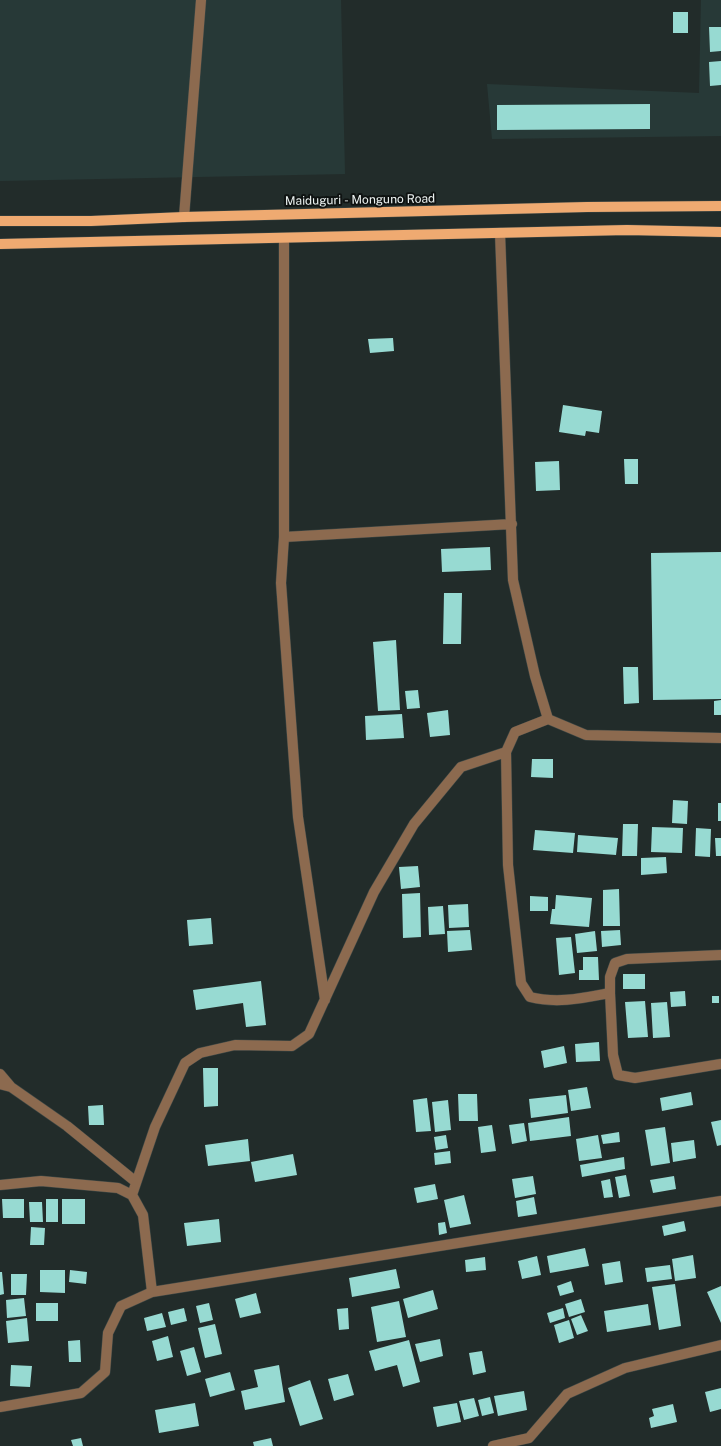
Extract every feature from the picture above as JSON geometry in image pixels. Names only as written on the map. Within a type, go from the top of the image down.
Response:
[{"type":"main road","name":"Maiduguri - Monguno Road","points":[[0,221],[91,221],[184,217],[587,207],[721,206]]},
{"type":"main road","points":[[0,244],[628,230],[721,232]]},
{"type":"street","points":[[184,217],[201,0]]},
{"type":"street","points":[[500,233],[514,580],[535,676],[548,718]]},
{"type":"street","points":[[284,238],[284,536],[281,583],[298,817],[325,1000]]},
{"type":"street","points":[[284,536],[512,524]]},
{"type":"street","points":[[610,993],[566,1000],[546,1001],[530,997],[521,983],[508,865],[506,752],[514,732],[548,718],[586,735],[721,738]]},
{"type":"street","points":[[132,1195],[155,1127],[185,1063],[200,1053],[235,1045],[292,1046],[309,1034],[374,892],[414,824],[461,767],[506,752]]},
{"type":"street","points":[[721,955],[627,960],[615,963],[610,976],[613,1055],[618,1075],[635,1078],[721,1064]]},
{"type":"street","points":[[0,1074],[11,1087],[67,1126],[136,1182]]},
{"type":"street","points":[[0,1084],[11,1087]]},
{"type":"street","points":[[0,1185],[41,1181],[118,1188],[132,1195],[143,1215],[152,1292]]},
{"type":"street","points":[[0,1407],[81,1393],[105,1372],[108,1332],[120,1306],[152,1292],[721,1201]]},
{"type":"street","points":[[493,1446],[529,1438],[567,1394],[626,1368],[721,1345]]},
{"type":"shaded area","points":[[0,0],[341,0],[345,174],[0,181]]},
{"type":"shaded area","points":[[701,0],[721,0],[721,136],[492,139],[487,84],[699,93]]},
{"type":"building","points":[[673,12],[688,12],[688,33],[673,33]]},
{"type":"building","points":[[709,27],[721,27],[721,51],[710,52]]},
{"type":"building","points":[[721,61],[721,85],[710,86],[709,62]]},
{"type":"building","points":[[650,104],[650,129],[497,130],[497,105]]},
{"type":"building","points":[[393,338],[394,351],[370,353],[368,339]]},
{"type":"building","points":[[563,405],[602,411],[599,433],[586,431],[585,436],[559,432]]},
{"type":"building","points":[[624,459],[638,459],[638,484],[625,484]]},
{"type":"building","points":[[559,461],[560,490],[536,491],[535,462]]},
{"type":"building","points":[[490,547],[491,570],[442,572],[441,549]]},
{"type":"building","points":[[721,552],[721,699],[653,700],[651,553]]},
{"type":"building","points":[[444,593],[462,593],[461,644],[443,644]]},
{"type":"building","points":[[396,640],[400,710],[378,711],[373,642]]},
{"type":"building","points":[[623,667],[638,667],[639,703],[624,704]]},
{"type":"building","points":[[418,690],[420,708],[407,709],[405,691]]},
{"type":"building","points":[[721,700],[721,715],[714,715],[714,701]]},
{"type":"building","points":[[448,710],[450,735],[430,737],[427,713]]},
{"type":"building","points":[[402,714],[404,738],[366,740],[365,716]]},
{"type":"building","points":[[532,759],[553,759],[553,778],[531,777]]},
{"type":"building","points":[[673,800],[688,801],[687,824],[672,823]]},
{"type":"building","points":[[718,803],[721,803],[721,821],[718,821]]},
{"type":"building","points":[[623,824],[638,824],[637,856],[622,856]]},
{"type":"building","points":[[652,827],[683,828],[682,853],[651,852]]},
{"type":"building","points":[[696,828],[711,829],[710,857],[695,856]]},
{"type":"building","points":[[535,830],[575,833],[573,853],[533,850]]},
{"type":"building","points":[[578,835],[618,838],[616,855],[577,852]]},
{"type":"building","points":[[715,838],[721,838],[721,856],[716,856]]},
{"type":"building","points":[[666,857],[667,873],[641,875],[641,858]]},
{"type":"building","points":[[418,866],[420,887],[401,889],[399,867]]},
{"type":"building","points":[[619,889],[620,926],[603,926],[603,890]]},
{"type":"building","points":[[420,893],[421,937],[403,938],[402,894]]},
{"type":"building","points":[[556,895],[592,898],[589,927],[550,924],[552,909],[555,909]]},
{"type":"building","points":[[530,896],[548,897],[548,911],[530,911]]},
{"type":"building","points":[[468,904],[469,927],[449,928],[448,905]]},
{"type":"building","points":[[443,906],[445,934],[429,935],[428,907]]},
{"type":"building","points":[[211,918],[213,944],[189,946],[187,920]]},
{"type":"building","points":[[470,930],[472,950],[448,952],[447,931]]},
{"type":"building","points":[[620,930],[621,945],[602,947],[601,931]]},
{"type":"building","points":[[595,931],[597,951],[577,953],[575,934]]},
{"type":"building","points":[[571,937],[575,973],[559,975],[556,938]]},
{"type":"building","points":[[583,957],[598,957],[599,980],[579,980],[579,970],[583,970]]},
{"type":"building","points":[[623,974],[645,974],[645,989],[623,989]]},
{"type":"building","points":[[261,981],[266,1025],[246,1027],[243,1003],[196,1010],[193,990]]},
{"type":"building","points":[[685,991],[686,1006],[671,1007],[670,992]]},
{"type":"building","points":[[712,996],[719,996],[719,1003],[712,1003]]},
{"type":"building","points":[[645,1001],[648,1037],[628,1038],[625,1002]]},
{"type":"building","points":[[667,1002],[670,1037],[653,1038],[651,1003]]},
{"type":"building","points":[[599,1042],[600,1061],[576,1062],[575,1044]]},
{"type":"building","points":[[564,1046],[567,1063],[544,1068],[541,1051]]},
{"type":"building","points":[[203,1068],[218,1068],[218,1106],[204,1107]]},
{"type":"building","points":[[587,1087],[591,1108],[571,1111],[568,1090]]},
{"type":"building","points":[[691,1092],[693,1105],[662,1111],[660,1098]]},
{"type":"building","points":[[458,1094],[477,1094],[478,1121],[459,1121]]},
{"type":"building","points":[[566,1095],[568,1113],[531,1118],[529,1099]]},
{"type":"building","points":[[427,1098],[431,1131],[416,1132],[413,1100]]},
{"type":"building","points":[[448,1100],[451,1130],[435,1132],[432,1102]]},
{"type":"building","points":[[103,1105],[104,1125],[89,1125],[88,1106]]},
{"type":"building","points":[[569,1117],[571,1136],[530,1141],[528,1123]]},
{"type":"building","points":[[721,1120],[721,1145],[717,1146],[711,1122]]},
{"type":"building","points":[[524,1123],[527,1141],[512,1144],[509,1125]]},
{"type":"building","points":[[492,1125],[496,1151],[481,1153],[478,1127]]},
{"type":"building","points":[[665,1127],[670,1163],[651,1166],[645,1130]]},
{"type":"building","points":[[619,1132],[620,1142],[603,1144],[601,1135]]},
{"type":"building","points":[[446,1135],[448,1148],[436,1150],[434,1137]]},
{"type":"building","points":[[598,1135],[602,1158],[579,1161],[576,1139]]},
{"type":"building","points":[[248,1139],[250,1161],[208,1166],[205,1145]]},
{"type":"building","points":[[694,1140],[696,1158],[673,1162],[671,1143]]},
{"type":"building","points":[[450,1151],[451,1163],[435,1165],[434,1153]]},
{"type":"building","points":[[293,1154],[297,1175],[255,1182],[251,1162]]},
{"type":"building","points":[[624,1157],[625,1169],[582,1177],[580,1165]]},
{"type":"building","points":[[626,1175],[630,1196],[619,1198],[615,1177]]},
{"type":"building","points":[[533,1176],[536,1194],[515,1198],[512,1179]]},
{"type":"building","points":[[674,1176],[676,1189],[653,1193],[650,1180]]},
{"type":"building","points":[[610,1179],[613,1197],[604,1198],[601,1181]]},
{"type":"building","points":[[435,1184],[438,1199],[417,1203],[414,1188]]},
{"type":"building","points":[[464,1195],[471,1224],[450,1228],[444,1200]]},
{"type":"building","points":[[534,1197],[537,1214],[518,1217],[516,1201]]},
{"type":"building","points":[[2,1199],[24,1199],[24,1218],[3,1218]]},
{"type":"building","points":[[46,1199],[58,1199],[58,1222],[46,1222]]},
{"type":"building","points":[[62,1199],[85,1199],[85,1224],[62,1224]]},
{"type":"building","points":[[29,1202],[42,1202],[43,1222],[30,1222]]},
{"type":"building","points":[[219,1219],[221,1242],[187,1246],[184,1223]]},
{"type":"building","points":[[684,1221],[686,1231],[664,1236],[662,1226]]},
{"type":"building","points":[[445,1222],[447,1233],[439,1235],[438,1223]]},
{"type":"building","points":[[31,1227],[45,1228],[44,1245],[30,1245]]},
{"type":"building","points":[[585,1248],[589,1266],[550,1273],[547,1256]]},
{"type":"building","points":[[693,1255],[696,1278],[675,1281],[672,1259]]},
{"type":"building","points":[[537,1256],[541,1275],[522,1279],[518,1261]]},
{"type":"building","points":[[485,1257],[486,1270],[466,1272],[465,1260]]},
{"type":"building","points":[[620,1261],[623,1282],[605,1285],[602,1264]]},
{"type":"building","points":[[670,1265],[672,1279],[647,1282],[645,1268]]},
{"type":"building","points":[[396,1269],[400,1288],[352,1297],[349,1278]]},
{"type":"building","points":[[40,1270],[65,1270],[65,1293],[40,1292]]},
{"type":"building","points":[[70,1270],[87,1272],[86,1284],[69,1282]]},
{"type":"building","points":[[0,1272],[2,1272],[4,1294],[0,1295]]},
{"type":"building","points":[[11,1274],[27,1274],[26,1295],[11,1295]]},
{"type":"building","points":[[571,1281],[574,1292],[560,1296],[557,1286]]},
{"type":"building","points":[[675,1284],[681,1326],[659,1330],[652,1287]]},
{"type":"building","points":[[721,1286],[721,1323],[707,1292]]},
{"type":"building","points":[[433,1290],[438,1309],[408,1318],[403,1299]]},
{"type":"building","points":[[256,1293],[261,1313],[240,1318],[235,1299]]},
{"type":"building","points":[[24,1298],[26,1316],[7,1318],[6,1300]]},
{"type":"building","points":[[581,1299],[585,1312],[569,1317],[565,1304]]},
{"type":"building","points":[[399,1301],[406,1337],[377,1342],[371,1307]]},
{"type":"building","points":[[36,1303],[58,1303],[58,1321],[36,1321]]},
{"type":"building","points":[[209,1303],[213,1320],[200,1323],[196,1306]]},
{"type":"building","points":[[648,1304],[651,1325],[607,1332],[604,1311]]},
{"type":"building","points":[[184,1308],[187,1321],[171,1325],[168,1312]]},
{"type":"building","points":[[348,1308],[349,1329],[339,1330],[337,1309]]},
{"type":"building","points":[[563,1308],[565,1318],[550,1323],[547,1313]]},
{"type":"building","points":[[162,1313],[166,1327],[147,1331],[144,1318]]},
{"type":"building","points":[[581,1315],[588,1331],[577,1335],[571,1319]]},
{"type":"building","points":[[27,1318],[29,1341],[8,1343],[6,1321]]},
{"type":"building","points":[[569,1320],[574,1338],[559,1343],[554,1325]]},
{"type":"building","points":[[215,1324],[222,1354],[205,1358],[198,1328]]},
{"type":"building","points":[[168,1336],[173,1357],[157,1361],[152,1341]]},
{"type":"building","points":[[440,1339],[443,1356],[420,1362],[415,1344]]},
{"type":"building","points":[[80,1340],[81,1362],[69,1362],[68,1341]]},
{"type":"building","points":[[409,1340],[420,1382],[403,1387],[397,1365],[375,1371],[369,1351]]},
{"type":"building","points":[[194,1347],[201,1372],[187,1376],[180,1351]]},
{"type":"building","points":[[482,1351],[486,1372],[473,1375],[469,1353]]},
{"type":"building","points":[[11,1365],[32,1366],[30,1387],[10,1386]]},
{"type":"building","points":[[279,1365],[285,1402],[245,1410],[241,1391],[258,1387],[254,1370]]},
{"type":"building","points":[[230,1372],[235,1390],[210,1397],[205,1379]]},
{"type":"building","points":[[348,1374],[354,1395],[334,1401],[328,1379]]},
{"type":"building","points":[[310,1380],[323,1419],[300,1426],[288,1388]]},
{"type":"building","points":[[721,1388],[721,1409],[710,1412],[705,1392]]},
{"type":"building","points":[[524,1391],[527,1410],[498,1416],[494,1396]]},
{"type":"building","points":[[490,1397],[494,1413],[482,1416],[478,1400]]},
{"type":"building","points":[[474,1398],[479,1416],[464,1420],[459,1401]]},
{"type":"building","points":[[195,1403],[199,1426],[159,1433],[155,1410]]},
{"type":"building","points":[[457,1403],[461,1422],[437,1427],[433,1407]]},
{"type":"building","points":[[673,1404],[677,1422],[651,1428],[649,1418],[654,1416],[652,1409]]},
{"type":"building","points":[[81,1438],[83,1446],[73,1446],[71,1440]]},
{"type":"building","points":[[271,1438],[273,1446],[254,1446],[253,1442]]}]
